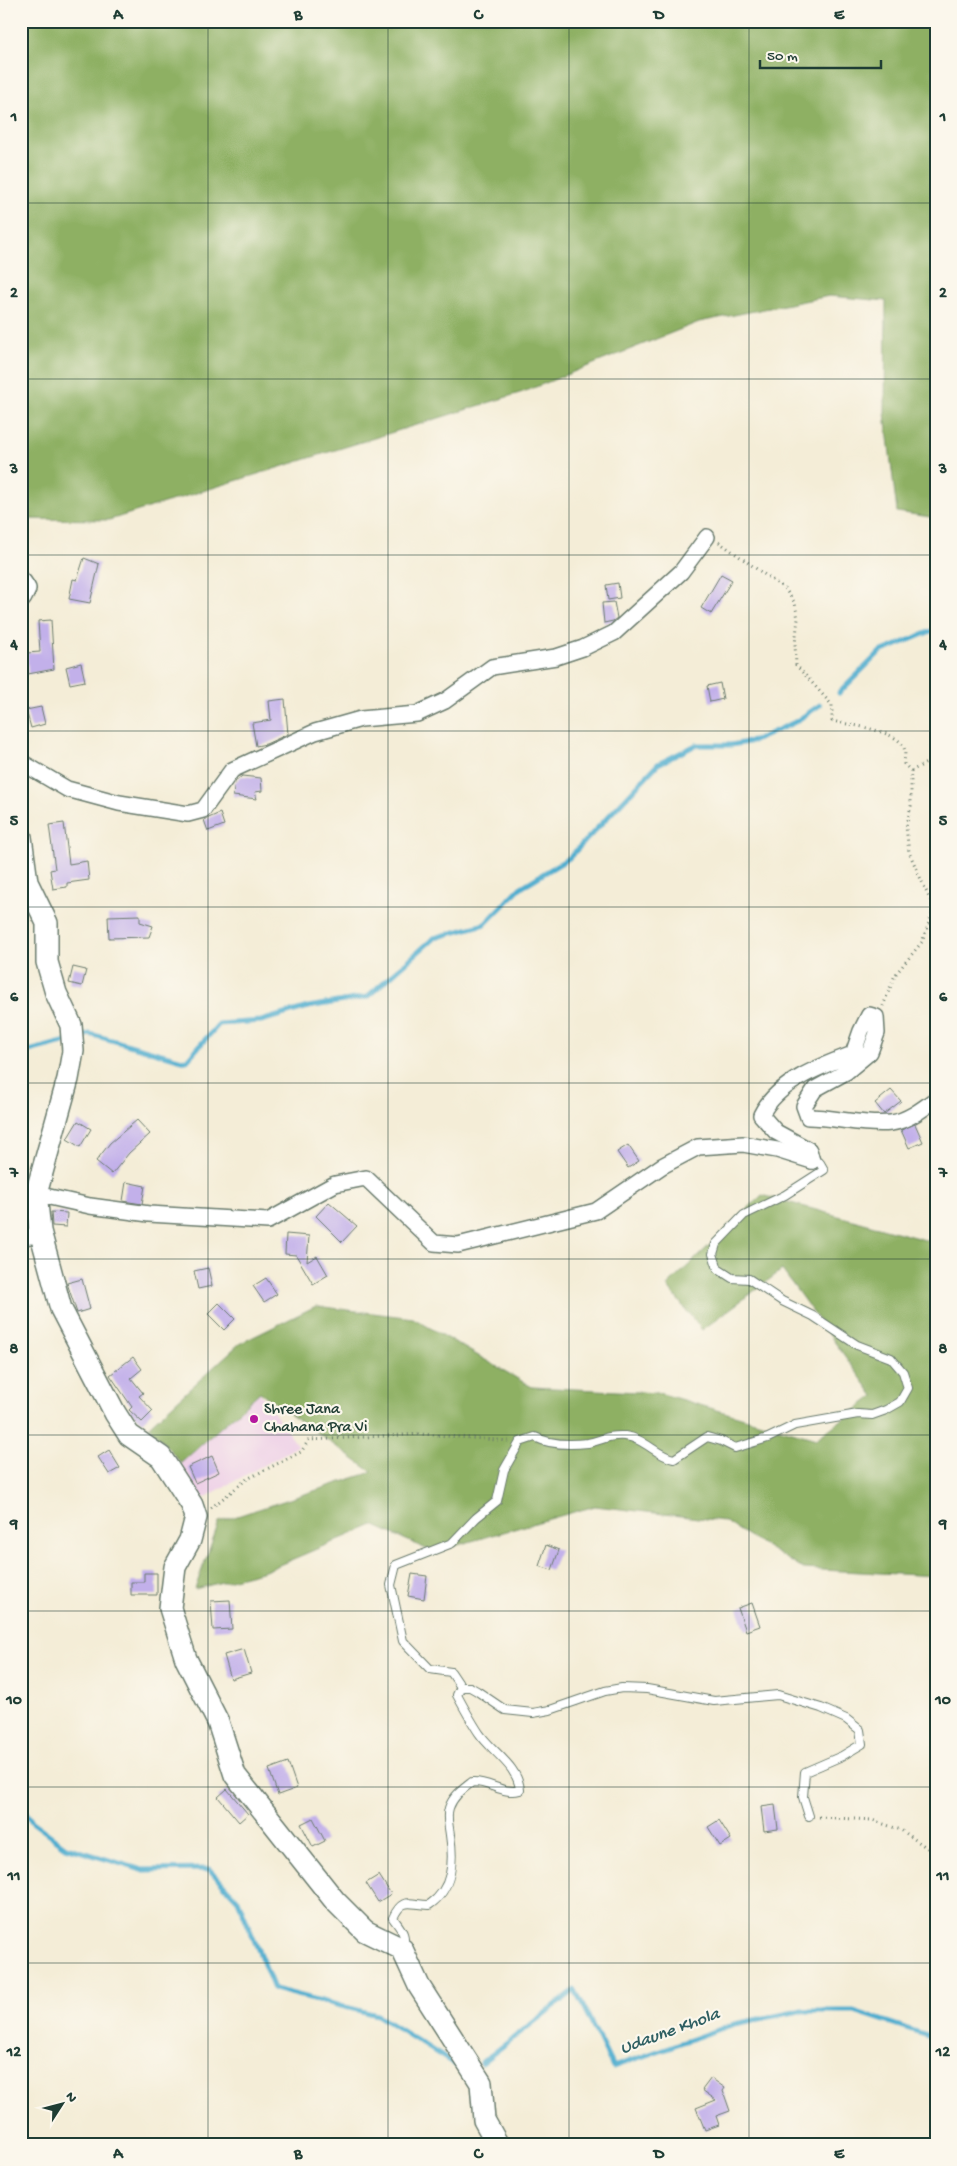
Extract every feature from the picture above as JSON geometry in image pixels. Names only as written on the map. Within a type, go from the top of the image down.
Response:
[{"type":"street","points":[[21,762],[67,788],[118,803],[188,814],[204,810],[232,770],[315,732],[361,719],[417,714],[444,700],[492,668],[556,657],[582,648],[614,633],[676,577],[707,537]]},
{"type":"street","points":[[21,583],[25,589],[21,597]]},
{"type":"street","points":[[21,837],[27,882],[47,923],[47,962],[56,993],[71,1025],[73,1051],[62,1103],[29,1195],[31,1236],[61,1309],[115,1413],[129,1435],[161,1457],[192,1505],[196,1517],[190,1540],[175,1567],[170,1608],[186,1659],[218,1722],[235,1775],[335,1901],[364,1931],[402,1949],[418,1986],[481,2083],[484,2120],[498,2145]]},
{"type":"street","points":[[812,1161],[809,1150],[776,1132],[761,1115],[765,1107],[779,1093],[802,1077],[853,1054],[860,1031],[869,1015],[876,1017],[877,1033],[870,1052],[846,1072],[815,1089],[804,1106],[808,1117],[852,1122],[892,1123],[915,1114],[936,1100]]},
{"type":"street","points":[[29,1195],[150,1214],[268,1221],[335,1184],[366,1178],[434,1243],[458,1245],[596,1211],[662,1166],[698,1147],[743,1144],[777,1150],[812,1161]]},
{"type":"lane","points":[[462,1687],[451,1672],[430,1669],[402,1641],[392,1585],[396,1564],[452,1543],[476,1518],[497,1501],[504,1470],[520,1442],[534,1437],[547,1443],[588,1443],[610,1435],[629,1437],[653,1447],[666,1457],[674,1458],[707,1437],[735,1448],[768,1438],[795,1425],[858,1414],[872,1415],[900,1402],[908,1388],[903,1372],[892,1358],[857,1345],[813,1316],[782,1301],[749,1279],[732,1278],[718,1269],[713,1254],[716,1244],[744,1215],[785,1195],[824,1170],[820,1163],[812,1161]]},
{"type":"lane","points":[[462,1687],[470,1687],[497,1706],[515,1712],[541,1712],[605,1691],[630,1688],[714,1701],[778,1696],[821,1708],[846,1719],[860,1730],[862,1744],[842,1756],[805,1772],[804,1797],[809,1816]]},
{"type":"lane","points":[[402,1949],[405,1941],[404,1932],[393,1918],[397,1909],[403,1904],[412,1902],[428,1904],[442,1894],[449,1878],[451,1842],[447,1816],[453,1799],[472,1782],[489,1784],[512,1793],[520,1790],[519,1781],[514,1773],[479,1733],[457,1695],[462,1687]]},
{"type":"path","points":[[707,537],[720,542],[785,589],[795,603],[798,619],[795,644],[796,665],[832,705],[832,721],[860,726],[898,738],[905,750],[904,764],[911,771],[911,806],[906,827],[909,852],[934,909],[922,942],[895,975],[887,1001],[876,1017]]},
{"type":"path","points":[[911,771],[936,758]]},
{"type":"path","points":[[196,1517],[219,1503],[247,1479],[301,1452],[309,1440],[421,1434],[520,1442]]},
{"type":"path","points":[[809,1816],[872,1820],[901,1830],[936,1854]]},
{"type":"shaded area","name":"Shree Jana Chahana Pra Vi","points":[[259,1392],[298,1446],[204,1498],[188,1485],[181,1463]]},
{"type":"green space","points":[[21,21],[936,21],[936,518],[897,512],[885,413],[886,301],[829,296],[699,322],[523,392],[109,520],[21,519]]},
{"type":"green space","points":[[762,1195],[936,1243],[936,1576],[803,1569],[724,1521],[595,1506],[433,1552],[373,1525],[265,1571],[195,1589],[219,1522],[372,1472],[260,1392],[181,1463],[149,1426],[239,1344],[316,1306],[413,1318],[532,1387],[659,1393],[816,1439],[874,1396],[782,1270],[702,1330],[667,1286]]},
{"type":"building","points":[[84,558],[99,564],[90,603],[69,599],[73,579],[77,580]]},
{"type":"building","points":[[721,574],[732,580],[711,614],[701,608]]},
{"type":"building","points":[[618,583],[620,598],[608,600],[606,585]]},
{"type":"building","points":[[614,602],[617,618],[604,623],[602,603]]},
{"type":"building","points":[[51,620],[54,669],[28,674],[27,653],[40,652],[38,621]]},
{"type":"building","points":[[81,663],[85,681],[70,684],[66,667]]},
{"type":"building","points":[[720,683],[723,699],[710,702],[707,686]]},
{"type":"building","points":[[285,699],[288,734],[266,744],[256,746],[252,723],[271,720],[269,701]]},
{"type":"building","points":[[41,707],[45,724],[31,728],[26,710]]},
{"type":"building","points":[[242,776],[261,778],[262,791],[255,792],[257,799],[233,796],[235,782]]},
{"type":"building","points":[[220,813],[224,825],[208,831],[204,820]]},
{"type":"building","points":[[64,823],[69,864],[87,861],[89,880],[67,883],[67,887],[53,889],[50,870],[55,869],[49,825]]},
{"type":"building","points":[[140,915],[140,922],[153,926],[149,937],[109,938],[108,916]]},
{"type":"building","points":[[73,967],[86,970],[82,986],[69,983]]},
{"type":"building","points":[[891,1090],[901,1101],[884,1114],[875,1103]]},
{"type":"building","points":[[137,1120],[150,1134],[129,1153],[112,1174],[96,1161],[110,1143]]},
{"type":"building","points":[[78,1121],[91,1129],[80,1147],[67,1139]]},
{"type":"building","points":[[915,1124],[923,1142],[909,1148],[901,1130]]},
{"type":"building","points":[[628,1145],[639,1161],[628,1168],[617,1152]]},
{"type":"building","points":[[126,1182],[145,1186],[142,1204],[123,1201]]},
{"type":"building","points":[[329,1202],[357,1226],[342,1242],[316,1216]]},
{"type":"building","points":[[51,1212],[67,1213],[66,1227],[52,1226]]},
{"type":"building","points":[[286,1234],[309,1236],[307,1262],[317,1256],[328,1275],[313,1284],[296,1255],[285,1254]]},
{"type":"building","points":[[208,1268],[212,1286],[198,1289],[194,1271]]},
{"type":"building","points":[[266,1278],[277,1294],[264,1302],[253,1286]]},
{"type":"building","points":[[82,1279],[90,1309],[77,1313],[67,1283]]},
{"type":"building","points":[[219,1303],[235,1319],[224,1330],[208,1314]]},
{"type":"building","points":[[133,1357],[142,1369],[131,1378],[143,1393],[139,1396],[153,1411],[142,1422],[129,1410],[132,1407],[110,1375]]},
{"type":"building","points":[[109,1450],[120,1468],[109,1474],[98,1457]]},
{"type":"building","points":[[212,1456],[219,1472],[195,1483],[188,1467]]},
{"type":"building","points":[[546,1545],[559,1550],[552,1570],[539,1566]]},
{"type":"building","points":[[144,1573],[157,1573],[157,1595],[131,1595],[131,1582],[144,1582]]},
{"type":"building","points":[[412,1574],[427,1576],[424,1599],[408,1596]]},
{"type":"building","points":[[230,1600],[232,1629],[213,1630],[211,1601]]},
{"type":"building","points":[[752,1603],[760,1626],[746,1631],[738,1608]]},
{"type":"building","points":[[244,1649],[251,1673],[231,1679],[224,1655]]},
{"type":"building","points":[[288,1762],[297,1788],[278,1795],[269,1769]]},
{"type":"building","points":[[227,1789],[248,1814],[239,1822],[218,1797]]},
{"type":"building","points":[[775,1805],[778,1829],[764,1831],[761,1807]]},
{"type":"building","points":[[313,1818],[325,1841],[313,1847],[301,1824]]},
{"type":"building","points":[[719,1820],[731,1839],[720,1846],[708,1827]]},
{"type":"building","points":[[379,1875],[391,1894],[378,1902],[366,1883]]},
{"type":"building","points":[[711,2078],[725,2088],[723,2091],[730,2111],[716,2116],[719,2125],[705,2130],[696,2108],[716,2100],[702,2090]]},
{"type":"waterway","points":[[839,693],[880,652],[936,629]]},
{"type":"waterway","points":[[78,1037],[90,1034],[186,1061],[219,1024],[261,1021],[308,1007],[367,997],[434,938],[485,924],[520,888],[569,858],[658,764],[696,745],[731,745],[754,741],[795,722],[820,705]]},
{"type":"waterway","points":[[21,1053],[67,1041]]},
{"type":"waterway","name":"Udaune Khola","points":[[21,1804],[32,1822],[66,1847],[142,1870],[209,1869],[238,1900],[274,1989],[377,2015],[462,2069]]},
{"type":"waterway","name":"Udaune Khola","points":[[481,2063],[575,1990],[613,2067],[734,2024],[800,2011],[854,2011],[936,2038]]},
{"type":"place","name":"Shree Jana Chahana Pra Vi","points":[[254,1419]]}]
